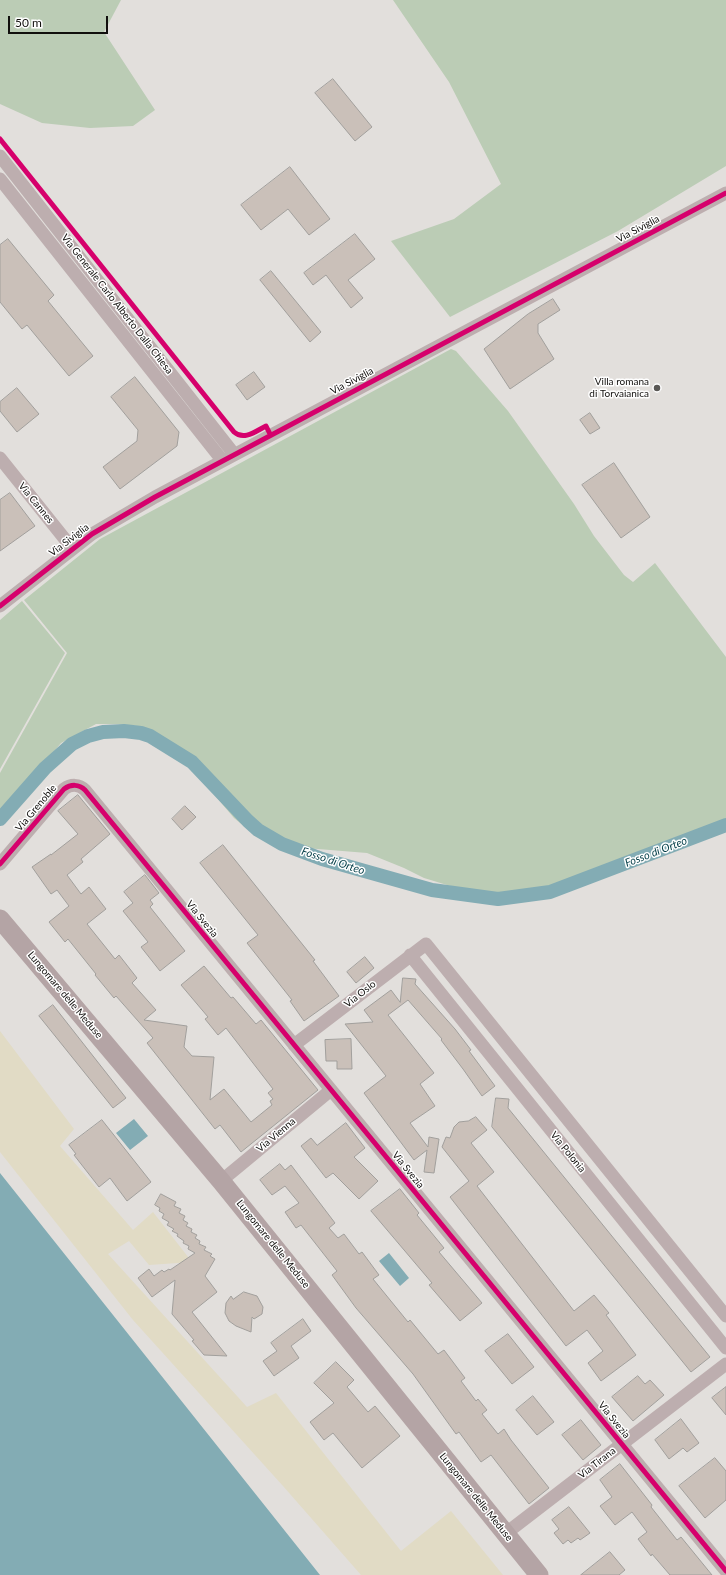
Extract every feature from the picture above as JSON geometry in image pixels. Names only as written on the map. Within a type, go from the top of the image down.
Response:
[{"type":"main road","name":"Lungomare delle Meduse","points":[[0,919],[222,1181],[538,1575]]},
{"type":"street","name":"Via Generale Carlo Alberto Dalla Chiesa","points":[[0,156],[234,454]]},
{"type":"street","name":"Via Generale Carlo Alberto Dalla Chiesa","points":[[0,178],[222,460]]},
{"type":"street","name":"Via Siviglia","points":[[0,606],[72,548],[110,522],[222,460],[726,193]]},
{"type":"street","name":"Via Cannes","points":[[0,458],[72,548]]},
{"type":"street","name":"Via Grenoble","points":[[0,864],[61,791],[66,787],[73,785]]},
{"type":"street","name":"Via Svezia","points":[[73,785],[81,787],[85,790],[726,1571]]},
{"type":"street","name":"Via Oslo","points":[[294,1045],[426,944]]},
{"type":"street","name":"Via Polonia","points":[[426,944],[726,1316]]},
{"type":"street","name":"Via Polonia","points":[[410,955],[726,1348]]},
{"type":"street","name":"Via Vienna","points":[[222,1181],[330,1090]]},
{"type":"street","name":"Via Tirana","points":[[505,1534],[726,1364]]},
{"type":"green space","points":[[0,0],[121,0],[104,32],[155,110],[133,126],[90,128],[42,123],[0,104]]},
{"type":"green space","points":[[393,0],[726,0],[726,166],[618,231],[450,317],[391,241],[454,219],[501,184],[449,82]]},
{"type":"green space","points":[[451,349],[456,351],[508,411],[574,504],[594,536],[624,575],[633,582],[655,563],[726,657],[726,824],[706,838],[634,867],[585,876],[547,889],[509,894],[473,892],[424,878],[367,853],[281,846],[268,842],[256,836],[234,818],[184,759],[165,742],[137,726],[118,724],[96,724],[61,743],[0,814],[0,773],[67,653],[24,600],[100,539]]},
{"type":"green space","points":[[22,601],[65,653],[0,769],[0,620]]},
{"type":"sand","points":[[0,1031],[74,1129],[60,1146],[133,1230],[153,1212],[192,1262],[149,1265],[129,1241],[108,1254],[247,1407],[276,1393],[401,1551],[451,1511],[503,1575],[361,1575],[133,1320],[0,1152]]},
{"type":"water","points":[[134,1119],[148,1136],[130,1150],[116,1133]]},
{"type":"water","points":[[0,1173],[320,1575],[0,1575]]},
{"type":"water","points":[[389,1253],[409,1278],[400,1286],[379,1261]]},
{"type":"building","points":[[333,79],[372,127],[355,141],[315,93]]},
{"type":"building","points":[[290,167],[330,219],[309,235],[288,209],[261,230],[241,205]]},
{"type":"building","points":[[355,234],[375,259],[348,280],[363,298],[351,308],[326,275],[313,285],[304,273]]},
{"type":"building","points":[[8,239],[54,295],[48,301],[93,356],[69,376],[27,325],[22,329],[0,302],[0,245]]},
{"type":"building","points":[[271,271],[321,332],[310,342],[260,280]]},
{"type":"building","points":[[553,299],[560,310],[538,324],[538,333],[554,359],[510,389],[484,349],[528,314]]},
{"type":"building","points":[[254,372],[265,387],[247,400],[236,385]]},
{"type":"building","points":[[135,377],[179,432],[177,446],[120,489],[103,467],[137,441],[138,430],[111,397]]},
{"type":"building","points":[[17,388],[39,414],[17,432],[0,411],[0,402]]},
{"type":"building","points":[[590,413],[600,428],[590,434],[580,420]]},
{"type":"building","points":[[614,463],[650,517],[621,538],[582,485]]},
{"type":"building","points":[[10,493],[35,526],[0,551],[0,500]]},
{"type":"building","points":[[78,795],[110,834],[81,859],[83,862],[67,875],[81,894],[89,887],[106,909],[87,924],[115,959],[119,955],[137,978],[132,983],[156,1010],[144,1020],[187,1026],[184,1047],[192,1056],[214,1057],[210,1100],[224,1089],[251,1122],[272,1105],[270,1101],[273,1099],[268,1093],[273,1089],[226,1028],[218,1035],[205,1019],[208,1017],[181,985],[204,966],[231,998],[233,997],[256,1024],[261,1020],[318,1090],[241,1152],[220,1125],[215,1129],[147,1043],[153,1038],[116,996],[114,998],[68,939],[65,942],[49,922],[69,906],[57,890],[51,894],[32,867],[51,855],[78,834],[58,811]]},
{"type":"building","points":[[185,806],[196,817],[182,830],[172,819]]},
{"type":"building","points":[[223,845],[315,960],[313,961],[339,996],[304,1021],[290,1001],[292,1000],[247,943],[258,935],[200,863]]},
{"type":"building","points":[[145,875],[159,893],[150,900],[153,904],[150,907],[185,951],[160,971],[141,947],[148,942],[123,911],[133,903],[124,892]]},
{"type":"building","points":[[365,957],[374,968],[356,983],[347,972]]},
{"type":"building","points":[[403,978],[416,979],[415,984],[455,1029],[495,1086],[482,1096],[441,1040],[442,1039],[408,1000],[388,1015],[434,1073],[420,1084],[435,1106],[410,1123],[428,1147],[429,1137],[439,1139],[434,1173],[424,1172],[427,1150],[414,1160],[364,1093],[386,1076],[345,1024],[373,1022],[364,1010],[391,990],[400,1002]]},
{"type":"building","points":[[53,1005],[126,1098],[113,1108],[39,1016]]},
{"type":"building","points":[[351,1039],[352,1069],[337,1069],[337,1061],[326,1061],[325,1040]]},
{"type":"building","points":[[496,1098],[509,1099],[508,1108],[710,1357],[691,1372],[492,1127]]},
{"type":"building","points":[[476,1117],[487,1130],[471,1143],[494,1172],[477,1186],[574,1311],[594,1295],[609,1313],[606,1315],[636,1355],[601,1381],[588,1363],[603,1351],[587,1330],[566,1346],[450,1197],[469,1181],[442,1147],[446,1137],[450,1138],[454,1127],[459,1122],[468,1121]]},
{"type":"building","points":[[102,1120],[151,1182],[127,1201],[110,1178],[99,1187],[74,1155],[76,1154],[69,1145]]},
{"type":"building","points":[[346,1123],[365,1148],[354,1157],[378,1181],[359,1199],[333,1173],[326,1178],[301,1146],[311,1138],[317,1145]]},
{"type":"building","points":[[280,1164],[285,1170],[291,1165],[335,1223],[329,1228],[338,1238],[344,1234],[359,1254],[362,1252],[379,1275],[373,1279],[408,1322],[410,1320],[438,1354],[444,1350],[465,1378],[461,1381],[476,1401],[478,1399],[487,1410],[482,1414],[498,1434],[504,1429],[549,1488],[529,1504],[491,1455],[481,1462],[459,1432],[456,1434],[413,1374],[356,1308],[332,1275],[337,1271],[301,1225],[296,1228],[285,1212],[299,1203],[285,1186],[272,1195],[260,1180]]},
{"type":"building","points":[[400,1189],[419,1213],[417,1215],[444,1248],[439,1252],[482,1303],[460,1321],[429,1285],[432,1283],[371,1211]]},
{"type":"building","points":[[161,1194],[176,1202],[174,1206],[181,1209],[179,1213],[185,1216],[183,1220],[188,1223],[186,1226],[192,1229],[191,1232],[197,1235],[195,1238],[200,1241],[199,1244],[206,1247],[204,1250],[212,1254],[210,1256],[215,1259],[205,1276],[217,1292],[192,1312],[227,1356],[204,1355],[192,1341],[194,1340],[172,1314],[175,1280],[152,1297],[138,1278],[149,1269],[154,1276],[162,1270],[164,1272],[169,1269],[170,1270],[195,1253],[188,1249],[189,1246],[183,1243],[184,1241],[177,1236],[178,1234],[172,1231],[174,1229],[167,1225],[169,1222],[162,1218],[164,1214],[159,1211],[160,1208],[155,1205]]},
{"type":"building","points":[[244,1292],[257,1296],[263,1307],[262,1314],[254,1319],[252,1317],[251,1332],[236,1326],[229,1321],[225,1313],[226,1303],[231,1296],[233,1299]]},
{"type":"building","points":[[303,1319],[311,1331],[291,1346],[299,1358],[274,1376],[263,1361],[277,1351],[271,1343]]},
{"type":"building","points":[[508,1334],[534,1367],[512,1384],[485,1351]]},
{"type":"building","points":[[336,1362],[354,1380],[347,1387],[368,1412],[375,1406],[400,1436],[362,1468],[333,1433],[324,1440],[310,1422],[334,1403],[314,1383]]},
{"type":"building","points":[[638,1376],[645,1384],[650,1380],[664,1395],[633,1421],[612,1397]]},
{"type":"building","points":[[726,1387],[726,1415],[712,1398]]},
{"type":"building","points":[[533,1396],[554,1422],[537,1435],[516,1410]]},
{"type":"building","points":[[681,1419],[699,1443],[687,1452],[683,1448],[669,1459],[655,1440]]},
{"type":"building","points":[[581,1420],[601,1445],[583,1460],[562,1435]]},
{"type":"building","points":[[715,1458],[726,1471],[726,1500],[705,1518],[679,1486]]},
{"type":"building","points":[[620,1464],[677,1540],[681,1537],[712,1575],[670,1575],[652,1554],[651,1556],[638,1539],[647,1532],[632,1512],[615,1525],[600,1506],[612,1497],[600,1480]]},
{"type":"building","points":[[569,1507],[590,1533],[580,1540],[578,1538],[571,1543],[568,1540],[563,1544],[554,1533],[559,1529],[552,1520]]},
{"type":"building","points":[[610,1552],[625,1570],[619,1575],[581,1575]]},
{"type":"waterway","name":"Fosso di Orteo","points":[[0,819],[45,768],[72,744],[88,736],[103,732],[124,731],[141,733],[150,736],[192,762],[248,821],[258,830],[282,844],[322,859],[432,890],[498,899],[550,892],[726,825]]},
{"type":"cycle path","points":[[0,139],[234,432],[242,436],[250,434],[266,426],[270,434]]},
{"type":"cycle path","points":[[0,606],[92,534],[155,497],[726,193]]},
{"type":"cycle path","points":[[0,864],[64,789],[75,785],[85,790],[726,1571]]},
{"type":"place","name":"Villa romana di Torvaianica","points":[[657,388]]}]
